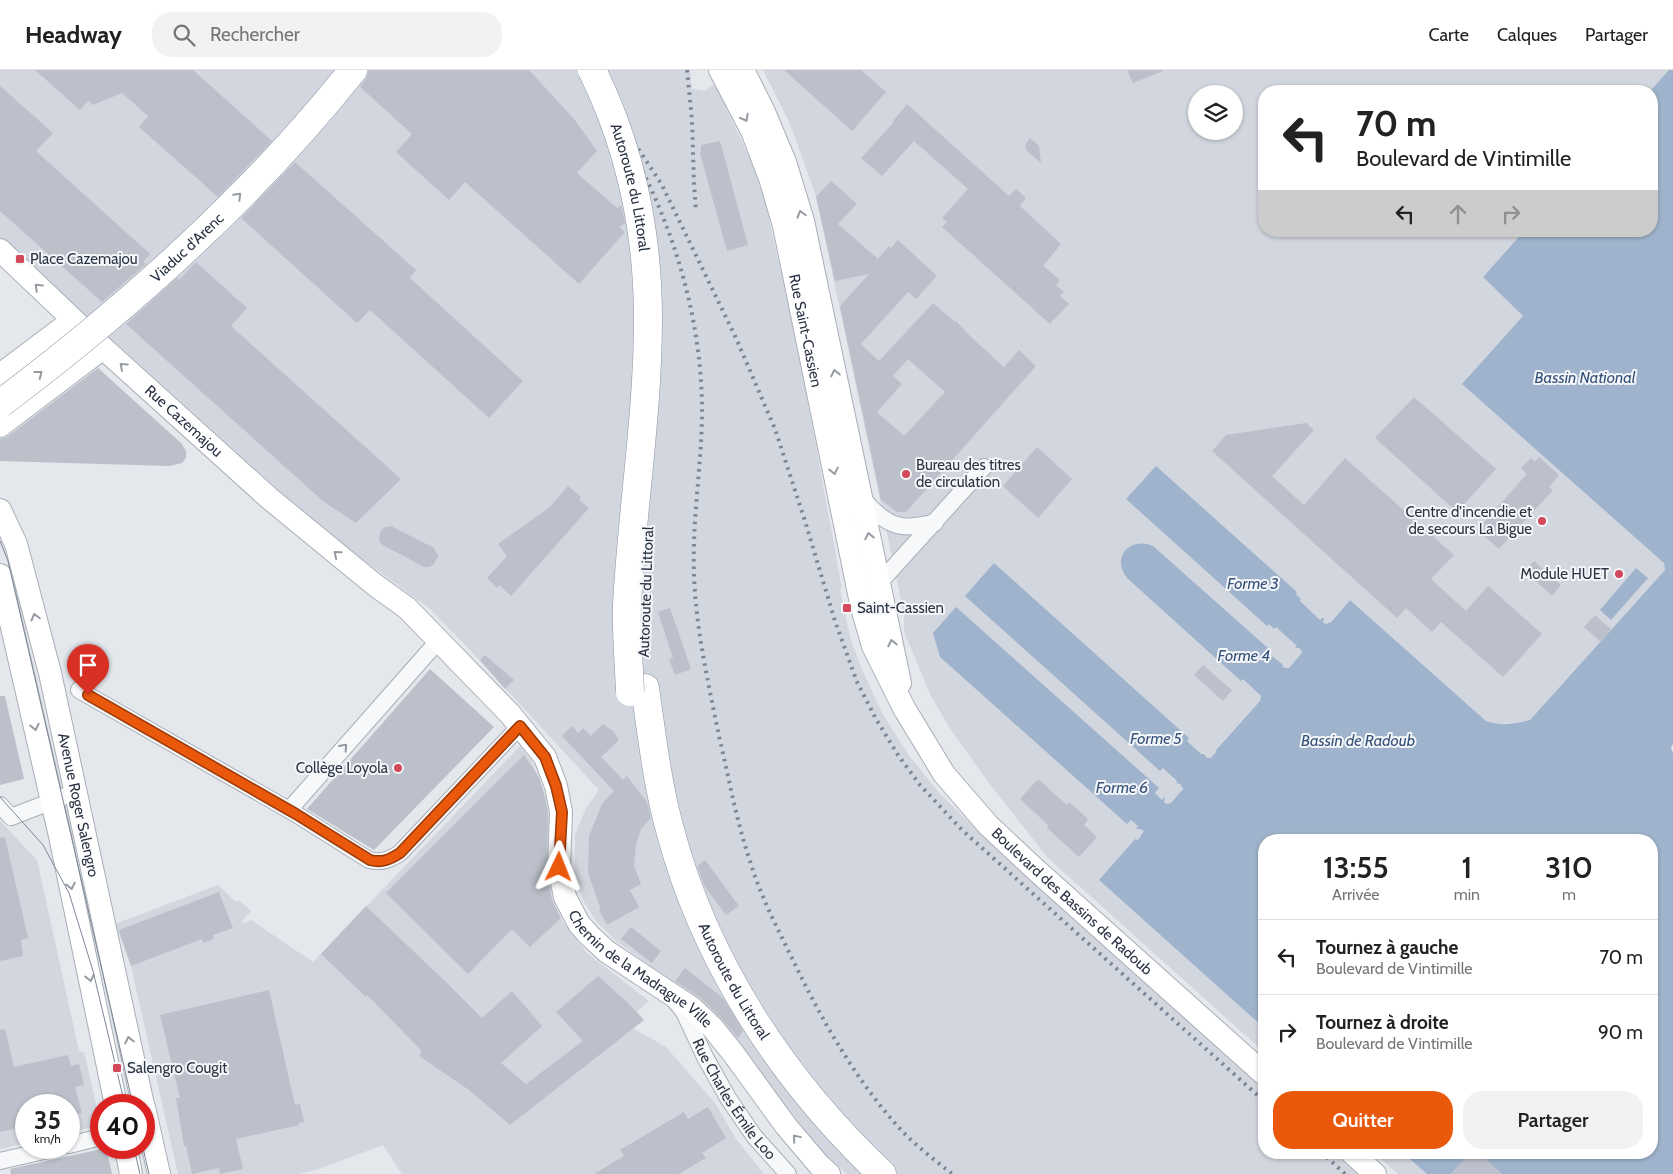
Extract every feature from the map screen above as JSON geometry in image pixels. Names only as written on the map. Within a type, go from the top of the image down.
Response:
[{"type":"highway","name":"Viaduc d'Arenc","points":[[0,404],[122,307],[189,245],[266,169],[334,94],[353,70]]},
{"type":"highway","name":"Autoroute du Littoral","points":[[592,70],[602,90],[622,144],[634,187],[643,235],[646,273],[648,318],[646,378],[633,515],[627,608],[630,692],[634,734],[643,782],[667,870],[682,910],[707,966],[734,1016],[784,1088],[840,1155],[860,1174]]},
{"type":"highway","name":"Autoroute du Littoral","points":[[610,70],[627,113],[644,166],[653,205],[660,253],[663,306],[661,371],[645,548],[642,604],[643,662],[658,780],[670,832],[704,924],[725,970],[747,1009],[799,1084],[832,1124],[882,1174]]},
{"type":"street","name":"Rue Saint-Cassien","points":[[728,72],[764,112],[785,162],[803,221],[879,584]]},
{"type":"street","name":"Rue Saint-Cassien","points":[[728,72],[770,178],[784,226],[860,603]]},
{"type":"street","name":"Rue Cazemajou","points":[[0,250],[103,348],[269,498],[375,584]]},
{"type":"street","points":[[0,375],[73,320]]},
{"type":"street","points":[[0,426],[103,348]]},
{"type":"street","points":[[860,603],[935,523],[984,467]]},
{"type":"street","points":[[860,495],[870,508],[896,524],[910,526],[935,523]]},
{"type":"street","name":"Avenue Roger Salengro","points":[[0,510],[16,544],[50,672],[140,1094]]},
{"type":"street","name":"Avenue Roger Salengro","points":[[0,575],[52,801],[114,1094]]},
{"type":"street","name":"Chemin de la Madrague Ville","points":[[375,584],[407,608],[439,640],[520,726],[545,757],[556,786],[562,812],[559,867],[565,897],[579,924],[606,951],[692,1008],[712,1027],[734,1053],[786,1126],[829,1174]]},
{"type":"street","name":"Boulevard des Bassins de Radoub","points":[[879,584],[904,708]]},
{"type":"street","name":"Boulevard des Bassins de Radoub","points":[[860,603],[873,646],[904,708],[944,774],[988,825],[1258,1069]]},
{"type":"street","points":[[289,810],[439,640]]},
{"type":"street","points":[[79,690],[289,810],[370,860],[377,862],[387,861],[400,853],[520,726]]},
{"type":"street","points":[[0,805],[11,817],[76,792]]},
{"type":"street","name":"Rue Charles Émile Loo","points":[[671,995],[684,1012],[705,1057],[728,1098],[754,1136],[788,1174]]},
{"type":"street","name":"Avenue Roger Salengro","points":[[155,1157],[159,1174]]},
{"type":"street","points":[[0,1161],[15,1158]]},
{"type":"street","points":[[129,1159],[132,1174]]},
{"type":"street","points":[[1359,1159],[1376,1174]]},
{"type":"shaded area","points":[[0,70],[690,70],[692,89],[704,91],[715,84],[754,168],[767,210],[813,429],[850,637],[861,667],[882,713],[910,757],[942,796],[1002,854],[1258,1084],[1258,1159],[1341,1159],[1359,1174],[847,1174],[821,1150],[778,1096],[677,985],[616,941],[596,921],[583,900],[577,883],[575,835],[586,808],[599,790],[429,608],[343,545],[282,493],[0,238]]},
{"type":"shaded area","points":[[763,70],[1669,70],[1655,85],[1258,85],[1258,237],[1519,237],[1483,277],[1523,316],[1664,563],[1665,570],[1530,720],[1494,724],[1486,721],[1350,600],[1330,622],[1326,624],[1321,620],[1299,648],[1302,651],[1301,654],[1289,668],[1284,668],[1282,665],[1251,685],[1261,696],[1260,701],[1215,750],[1216,752],[1211,758],[1204,756],[1173,778],[1182,787],[1182,791],[1171,803],[1167,804],[1162,800],[1140,828],[1144,833],[1137,840],[1135,839],[1099,880],[1258,1023],[1258,1047],[1048,858],[989,783],[951,730],[931,696],[904,632],[904,614],[816,196],[790,124]]},
{"type":"shaded area","points":[[520,746],[532,762],[546,797],[549,819],[547,871],[554,903],[560,918],[587,953],[649,1001],[624,1023],[666,1047],[715,1103],[736,1139],[764,1174],[402,1174],[383,1145],[316,1170],[297,1174],[178,1174],[131,966],[115,924],[218,885],[236,902],[239,900],[251,911],[242,921],[243,923],[251,920],[313,962]]},
{"type":"shaded area","points":[[0,821],[37,860],[79,1051],[84,1052],[94,1094],[90,1094],[90,1128],[80,1130],[80,1094],[15,1094],[15,1146],[0,1149]]},
{"type":"shaded area","points":[[1381,1159],[1410,1159],[1427,1174],[1398,1174]]},
{"type":"water","points":[[1669,70],[1673,70],[1673,744],[1671,748],[1673,753],[1673,1174],[1502,1174],[1485,1159],[1658,1159],[1658,834],[1258,834],[1258,1023],[1099,880],[1135,839],[1138,840],[1144,831],[1136,829],[1138,826],[1131,820],[1127,824],[940,657],[933,633],[956,607],[1159,788],[1155,793],[1162,800],[1165,798],[1164,802],[1167,804],[1171,803],[1183,789],[1180,784],[1176,783],[1177,781],[1163,768],[1160,771],[965,596],[994,563],[1189,738],[1187,741],[1201,754],[1211,758],[1215,751],[1260,701],[1261,696],[1243,679],[1241,681],[1127,578],[1121,563],[1125,551],[1130,546],[1137,544],[1153,546],[1269,649],[1267,652],[1282,664],[1284,668],[1289,668],[1302,651],[1299,648],[1295,648],[1297,646],[1276,627],[1274,629],[1269,624],[1267,626],[1126,499],[1156,466],[1297,592],[1296,594],[1301,599],[1300,601],[1320,620],[1324,618],[1323,622],[1326,624],[1331,622],[1350,600],[1486,721],[1496,724],[1508,724],[1530,720],[1665,570],[1664,563],[1462,384],[1523,316],[1483,277],[1519,237],[1658,237],[1658,85],[1655,85]]},
{"type":"water","points":[[1636,568],[1648,578],[1611,620],[1600,610]]},
{"type":"water","points":[[1410,1159],[1465,1159],[1451,1174],[1427,1174]]},
{"type":"building","points":[[35,70],[193,70],[272,141],[218,197],[139,127],[148,116],[122,93],[93,105],[88,101],[80,110]]},
{"type":"building","points":[[368,70],[529,70],[574,119],[597,151],[577,173],[617,208],[621,205],[625,223],[619,227],[625,232],[579,284],[465,182],[449,200],[396,152],[412,134],[360,87],[365,80]]},
{"type":"building","points":[[784,70],[861,70],[886,92],[852,131]]},
{"type":"building","points":[[1127,70],[1163,70],[1163,71],[1133,83]]},
{"type":"building","points":[[0,86],[53,133],[36,151],[150,254],[143,262],[146,264],[102,302],[0,211]]},
{"type":"building","points":[[907,104],[1009,196],[1016,189],[1026,198],[1020,206],[1061,244],[1043,266],[1060,280],[1056,285],[1064,292],[1060,296],[1069,304],[1050,324],[942,227],[947,222],[942,218],[968,189],[914,141],[882,176],[861,158],[894,122]]},
{"type":"building","points":[[1030,138],[1039,146],[1041,163],[1026,150],[1025,145]]},
{"type":"building","points":[[720,141],[748,245],[727,251],[700,153],[701,145]]},
{"type":"building","points":[[295,162],[416,270],[410,278],[523,381],[489,418],[370,310],[357,323],[241,218]]},
{"type":"building","points":[[831,181],[857,204],[838,224],[878,259],[889,246],[891,248],[898,240],[937,276],[916,299],[908,292],[861,344],[879,361],[933,303],[956,321],[1004,367],[1019,350],[1036,366],[906,512],[897,512],[881,500],[840,306],[869,274],[835,281],[816,197]],"holes":[[[908,359],[945,392],[904,436],[877,412],[902,384],[893,376]]]},
{"type":"building","points":[[196,262],[247,308],[231,326],[401,479],[356,523],[324,502],[126,324],[177,278],[179,280]]},
{"type":"building","points":[[98,368],[182,444],[186,451],[186,458],[182,463],[169,466],[0,461],[0,439],[8,436]]},
{"type":"building","points":[[1414,397],[1496,469],[1457,512],[1375,438]]},
{"type":"building","points":[[1306,423],[1314,430],[1272,476],[1304,505],[1345,458],[1454,555],[1431,579],[1466,611],[1488,586],[1542,634],[1503,677],[1441,622],[1432,632],[1406,608],[1397,618],[1212,451],[1226,435]]},
{"type":"building","points":[[1037,447],[1072,479],[1038,518],[1003,486]]},
{"type":"building","points":[[1539,457],[1559,475],[1549,487],[1553,490],[1499,549],[1477,530],[1527,474],[1521,468],[1531,458],[1535,462]]},
{"type":"building","points":[[568,486],[581,497],[579,500],[589,508],[511,596],[499,585],[497,588],[487,578],[507,556],[498,544],[550,507]]},
{"type":"building","points":[[391,526],[434,548],[438,556],[434,564],[424,567],[381,544],[379,539],[381,530]]},
{"type":"building","points":[[1534,561],[1561,585],[1552,596],[1525,571]]},
{"type":"building","points":[[670,608],[691,669],[675,675],[669,659],[673,658],[658,612]]},
{"type":"building","points":[[1595,615],[1611,629],[1601,642],[1584,627]]},
{"type":"building","points":[[485,655],[514,680],[505,689],[480,660]]},
{"type":"building","points":[[1203,665],[1232,690],[1223,701],[1194,675]]},
{"type":"building","name":"Collège Loyola","points":[[430,669],[494,727],[374,850],[307,809]]},
{"type":"building","points":[[0,696],[5,696],[24,779],[0,785]]},
{"type":"building","points":[[603,724],[613,731],[619,740],[601,757],[623,780],[627,776],[647,802],[651,818],[641,829],[636,845],[634,865],[641,884],[630,890],[639,907],[607,925],[599,910],[601,910],[588,873],[589,836],[602,804],[614,791],[562,736],[572,726],[578,733],[583,728],[591,736]]},
{"type":"building","points":[[524,755],[539,777],[543,790],[548,813],[546,870],[552,900],[561,918],[530,947],[512,929],[468,974],[386,893]]},
{"type":"building","points":[[1038,779],[1067,805],[1069,802],[1088,819],[1084,825],[1097,837],[1079,857],[1047,828],[1048,825],[1020,799]]},
{"type":"building","points":[[5,837],[28,938],[21,940],[23,956],[0,961],[0,838]]},
{"type":"building","points":[[705,860],[739,906],[726,915],[705,887],[700,874],[697,866]]},
{"type":"building","points":[[219,892],[233,928],[213,935],[214,939],[203,943],[202,939],[131,966],[119,930]]},
{"type":"building","points":[[366,906],[482,1018],[512,991],[542,1026],[501,1063],[526,1084],[583,1041],[556,1012],[598,976],[644,1020],[510,1125],[469,1090],[419,1056],[422,1051],[367,995],[366,997],[321,954]]},
{"type":"building","points":[[631,927],[661,951],[652,963],[621,939]]},
{"type":"building","points":[[685,968],[724,999],[743,1031],[738,1038],[701,998],[675,981]]},
{"type":"building","points":[[269,990],[295,1105],[300,1104],[304,1122],[299,1123],[299,1125],[236,1139],[243,1169],[220,1174],[219,1168],[192,1174],[186,1146],[184,1146],[176,1098],[180,1098],[160,1015]]},
{"type":"building","points":[[5,1029],[14,1067],[68,1055],[71,1066],[79,1064],[84,1085],[75,1087],[77,1094],[15,1094],[15,1129],[0,1132],[0,1030]]},
{"type":"building","points":[[708,1107],[726,1138],[702,1153],[706,1158],[679,1174],[594,1174],[624,1156],[620,1150],[684,1112],[688,1119]]},
{"type":"building","points":[[90,1152],[90,1159],[109,1159],[112,1174],[11,1174],[10,1169],[56,1159],[80,1159],[80,1154]]},
{"type":"building","points":[[1464,1159],[1486,1159],[1502,1174],[1451,1174]]},
{"type":"tram line","points":[[0,541],[8,561],[130,1094]]},
{"type":"tram line","points":[[0,797],[43,845],[69,893],[93,971],[122,1094]]},
{"type":"tram line","points":[[137,1159],[140,1174]]},
{"type":"tram line","points":[[146,1159],[149,1174]]},
{"type":"railway","points":[[581,70],[615,113],[662,185],[736,338],[775,429],[835,621],[857,682],[876,719],[898,755],[920,785],[962,830],[1258,1096]]},
{"type":"railway","points":[[687,70],[692,120],[696,211]]},
{"type":"railway","points":[[625,138],[642,170],[671,238],[691,308],[701,381],[702,417],[694,535],[695,595],[711,696],[745,846],[758,885],[773,920],[813,1001],[839,1046],[868,1089],[901,1130],[952,1174]]},
{"type":"railway","points":[[1329,1159],[1345,1174]]},
{"type":"place","name":"Place Cazemajou","points":[[20,259]]},
{"type":"place","name":"Bureau des titres de circulation","points":[[906,474]]},
{"type":"place","name":"Centre d'incendie et de secours La Bigue","points":[[1542,521]]},
{"type":"place","name":"Module HUET","points":[[1619,574]]},
{"type":"place","name":"Saint-Cassien","points":[[847,608]]},
{"type":"place","name":"Collège Loyola","points":[[398,768]]},
{"type":"place","name":"Salengro Cougit","points":[[117,1068]]},
{"type":"route","points":[[88,695],[296,814],[370,860],[377,862],[387,861],[400,853],[520,726],[545,757],[556,786],[562,812],[559,867]]},
{"type":"water label","name":"Bassin National","points":[[1585,377]]},
{"type":"water label","name":"Forme 3","points":[[1253,583]]},
{"type":"water label","name":"Forme 4","points":[[1244,655]]},
{"type":"water label","name":"Forme 5","points":[[1156,738]]},
{"type":"water label","name":"Bassin de Radoub","points":[[1358,740]]},
{"type":"water label","name":"Forme 6","points":[[1122,787]]}]
